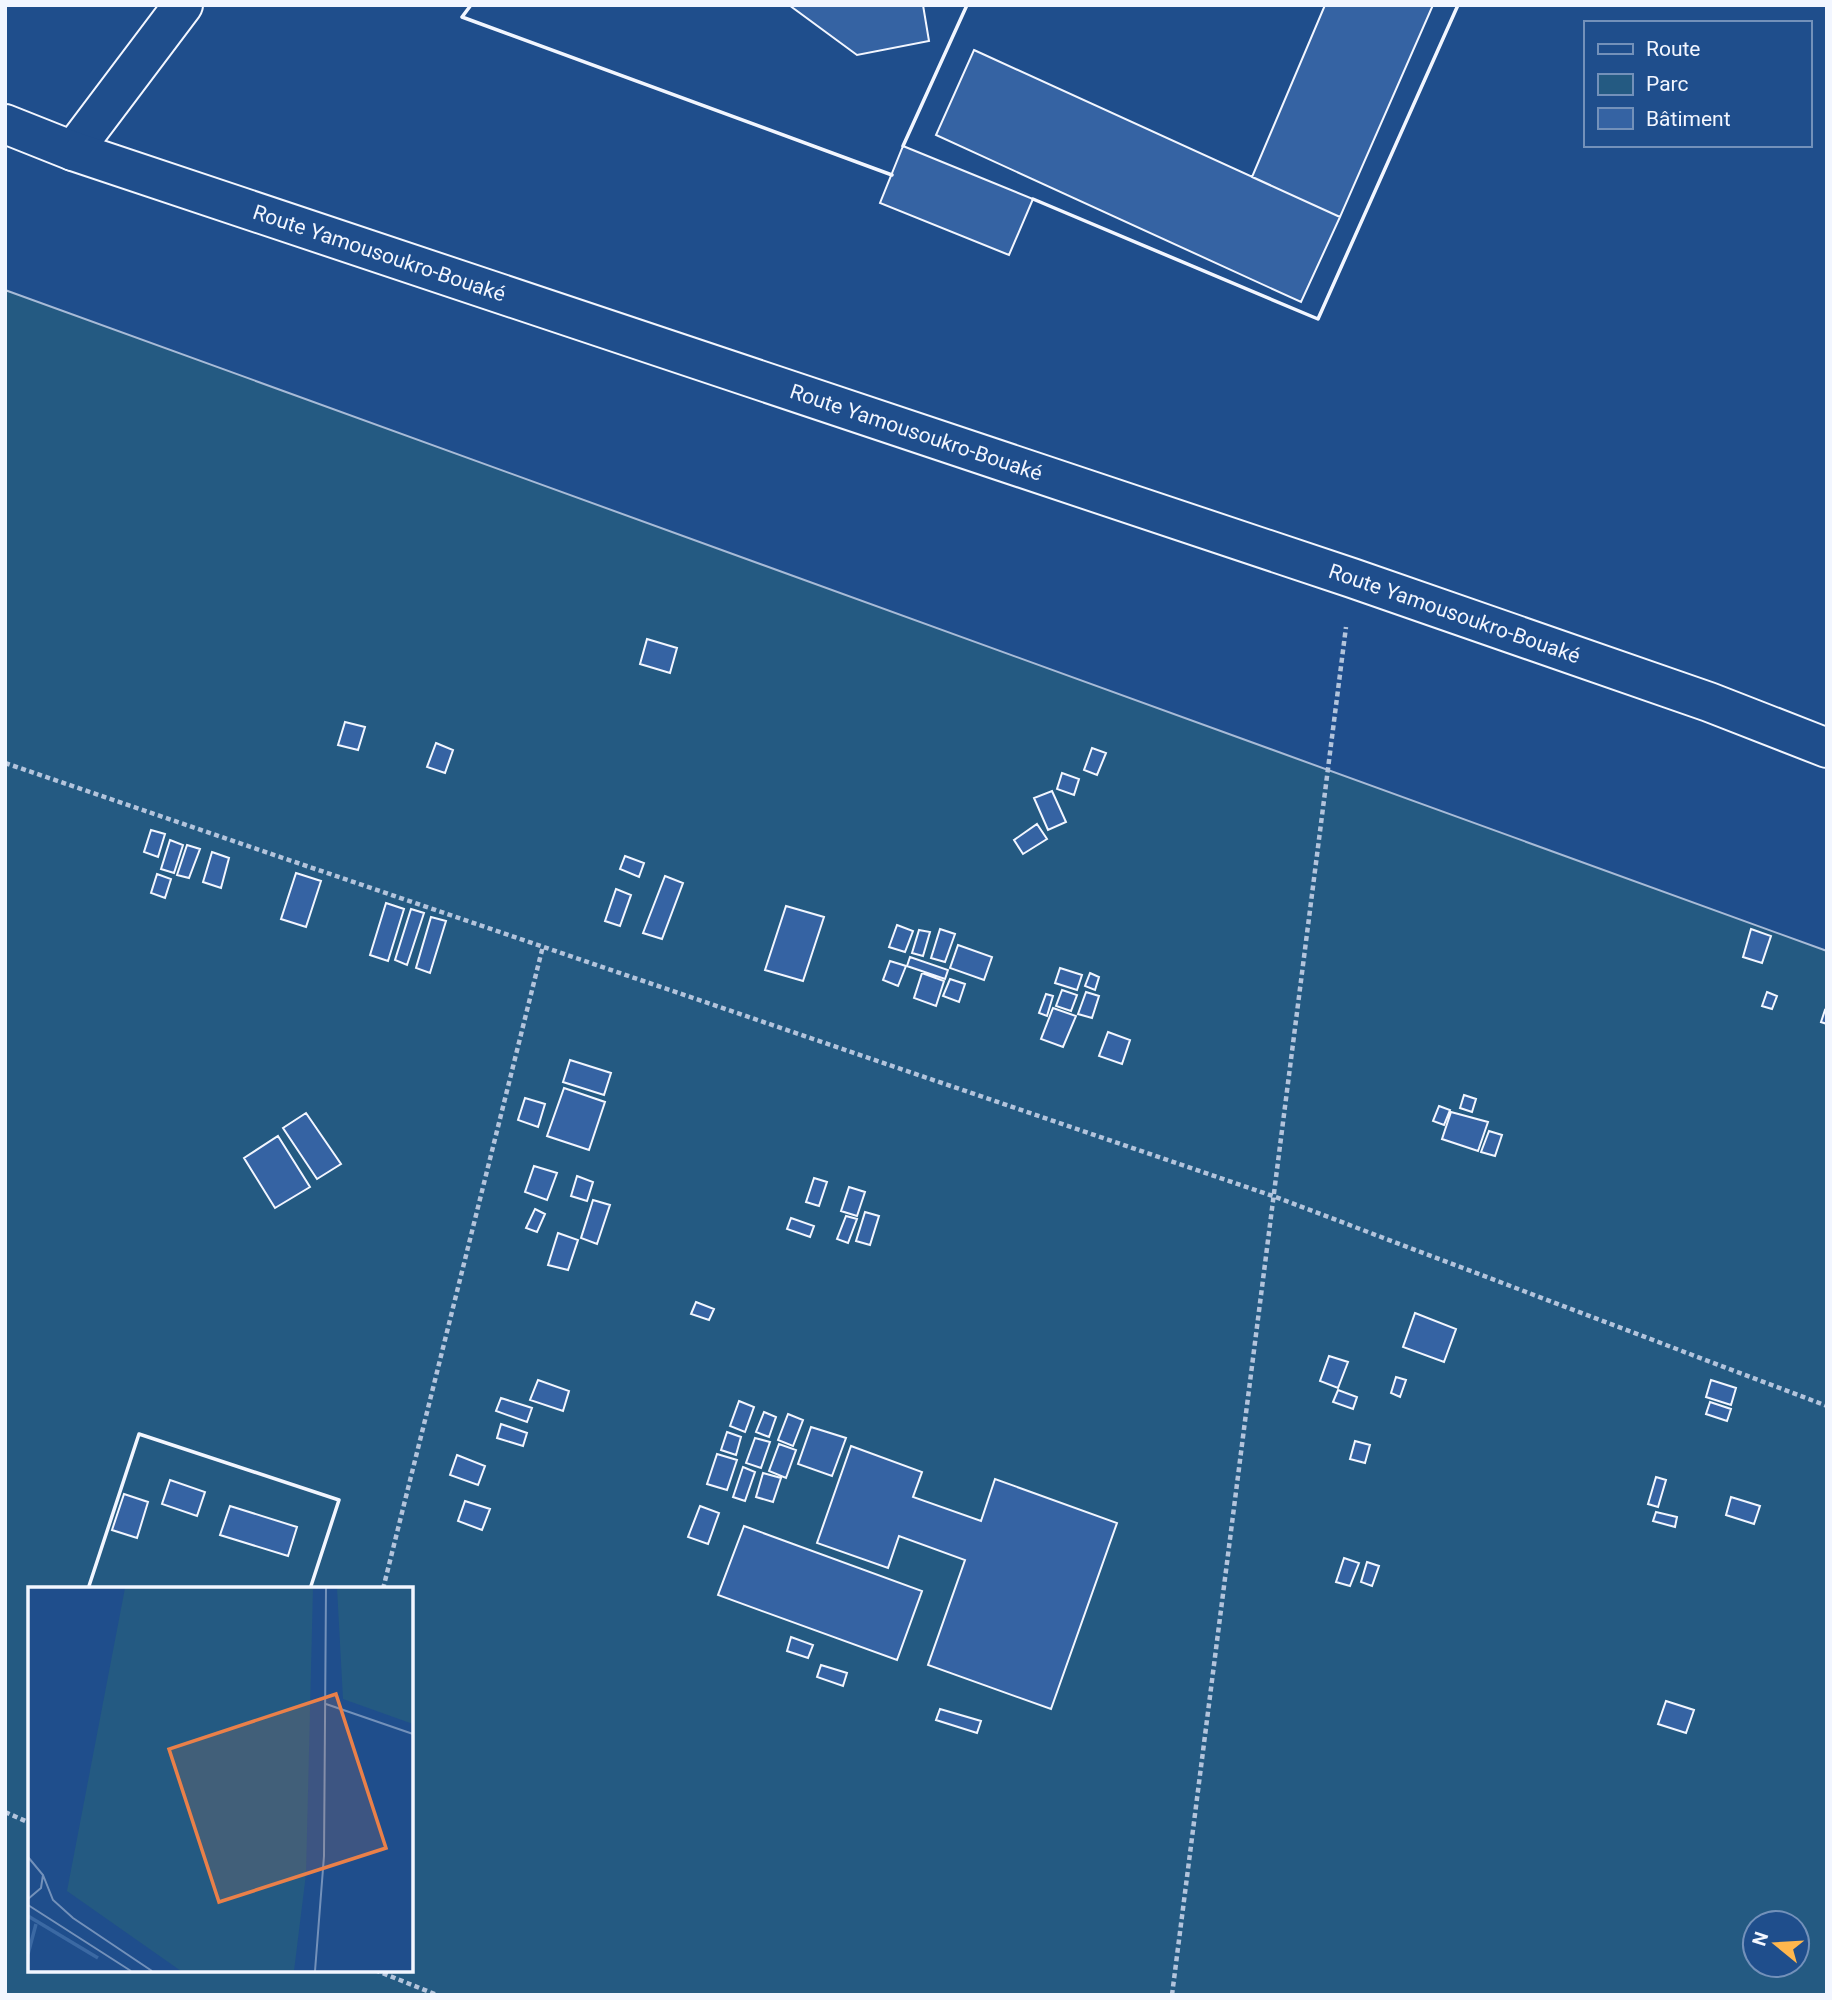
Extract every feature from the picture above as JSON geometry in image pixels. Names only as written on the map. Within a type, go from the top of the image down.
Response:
[{"type":"main road","points":[[74,151],[183,5]]},
{"type":"main road","name":"Route Yamousoukro-Bouaké","points":[[5,124],[74,151],[1352,578],[1709,702],[1827,748]]},
{"type":"path","points":[[1172,1995],[1352,578]]},
{"type":"path","points":[[5,763],[1273,1196],[1827,1406]]},
{"type":"path","points":[[383,1587],[542,946]]},
{"type":"path","points":[[5,1812],[28,1822]]},
{"type":"path","points":[[380,1972],[437,1995]]},
{"type":"green space","points":[[5,290],[1827,951],[1827,1995],[5,1995]]},
{"type":"building","points":[[789,5],[923,5],[929,41],[857,55]]},
{"type":"building","points":[[1325,5],[1433,5],[1340,217],[1252,177]]},
{"type":"building","points":[[974,50],[1340,217],[1301,302],[936,135]]},
{"type":"building","points":[[903,146],[1033,199],[1009,255],[880,203]]},
{"type":"building","points":[[647,639],[677,648],[670,673],[640,664]]},
{"type":"building","points":[[345,722],[365,727],[358,750],[338,745]]},
{"type":"building","points":[[436,743],[453,750],[445,773],[427,767]]},
{"type":"building","points":[[1092,748],[1106,753],[1097,775],[1084,770]]},
{"type":"building","points":[[1062,773],[1079,779],[1074,795],[1057,789]]},
{"type":"building","points":[[1052,791],[1066,822],[1048,830],[1034,798]]},
{"type":"building","points":[[1037,824],[1047,839],[1023,854],[1014,840]]},
{"type":"building","points":[[151,830],[165,834],[158,857],[144,852]]},
{"type":"building","points":[[170,840],[183,845],[174,873],[161,869]]},
{"type":"building","points":[[187,845],[200,849],[189,878],[177,875]]},
{"type":"building","points":[[212,852],[229,858],[221,888],[203,882]]},
{"type":"building","points":[[625,856],[644,863],[639,877],[620,869]]},
{"type":"building","points":[[296,873],[321,881],[306,927],[281,919]]},
{"type":"building","points":[[157,874],[171,879],[165,898],[151,893]]},
{"type":"building","points":[[665,876],[683,883],[662,939],[643,933]]},
{"type":"building","points":[[616,889],[631,895],[620,926],[605,921]]},
{"type":"building","points":[[386,903],[404,909],[388,961],[370,955]]},
{"type":"building","points":[[786,906],[824,917],[803,981],[765,970]]},
{"type":"building","points":[[411,909],[424,913],[407,965],[395,960]]},
{"type":"building","points":[[431,917],[446,921],[430,973],[416,968]]},
{"type":"building","points":[[897,925],[913,931],[905,952],[889,947]]},
{"type":"building","points":[[940,929],[955,934],[945,962],[931,958]]},
{"type":"building","points":[[1751,929],[1771,936],[1762,963],[1743,957]]},
{"type":"building","points":[[919,930],[930,932],[923,956],[912,953]]},
{"type":"building","points":[[958,945],[992,957],[984,980],[950,968]]},
{"type":"building","points":[[910,957],[948,970],[945,979],[907,966]]},
{"type":"building","points":[[890,961],[906,966],[898,986],[883,980]]},
{"type":"building","points":[[1060,968],[1082,975],[1077,990],[1055,983]]},
{"type":"building","points":[[922,973],[944,981],[936,1006],[914,998]]},
{"type":"building","points":[[1090,973],[1099,977],[1095,990],[1085,986]]},
{"type":"building","points":[[950,979],[965,984],[959,1002],[943,996]]},
{"type":"building","points":[[1062,990],[1077,995],[1071,1011],[1056,1006]]},
{"type":"building","points":[[1086,992],[1099,996],[1092,1018],[1078,1014]]},
{"type":"building","points":[[1767,992],[1777,996],[1772,1009],[1762,1006]]},
{"type":"building","points":[[1046,994],[1053,996],[1047,1016],[1039,1013]]},
{"type":"building","points":[[1053,1008],[1076,1016],[1063,1047],[1041,1039]]},
{"type":"building","points":[[1825,1010],[1827,1011],[1827,1024],[1821,1022]]},
{"type":"building","points":[[1108,1032],[1130,1040],[1122,1064],[1099,1056]]},
{"type":"building","points":[[570,1060],[611,1073],[604,1095],[563,1082]]},
{"type":"building","points":[[564,1088],[605,1102],[589,1150],[547,1136]]},
{"type":"building","points":[[1464,1095],[1476,1099],[1472,1112],[1460,1108]]},
{"type":"building","points":[[525,1098],[545,1104],[538,1127],[518,1120]]},
{"type":"building","points":[[1439,1106],[1450,1110],[1444,1125],[1433,1121]]},
{"type":"building","points":[[1451,1112],[1488,1122],[1478,1151],[1442,1139]]},
{"type":"building","points":[[306,1113],[341,1164],[317,1179],[283,1128]]},
{"type":"building","points":[[1489,1131],[1502,1135],[1495,1156],[1481,1152]]},
{"type":"building","points":[[278,1136],[310,1187],[275,1208],[244,1158]]},
{"type":"building","points":[[534,1166],[557,1173],[547,1200],[525,1192]]},
{"type":"building","points":[[577,1176],[593,1182],[587,1201],[571,1196]]},
{"type":"building","points":[[814,1178],[827,1182],[819,1206],[806,1202]]},
{"type":"building","points":[[849,1187],[865,1192],[857,1216],[841,1211]]},
{"type":"building","points":[[593,1200],[610,1205],[597,1244],[581,1238]]},
{"type":"building","points":[[535,1209],[545,1214],[537,1232],[526,1228]]},
{"type":"building","points":[[865,1212],[879,1216],[870,1245],[856,1241]]},
{"type":"building","points":[[846,1216],[857,1219],[848,1243],[837,1239]]},
{"type":"building","points":[[791,1218],[814,1226],[810,1237],[787,1229]]},
{"type":"building","points":[[558,1233],[578,1240],[568,1270],[548,1265]]},
{"type":"building","points":[[696,1302],[714,1309],[709,1320],[691,1314]]},
{"type":"building","points":[[1415,1313],[1456,1329],[1444,1362],[1403,1347]]},
{"type":"building","points":[[1329,1356],[1348,1362],[1338,1388],[1320,1381]]},
{"type":"building","points":[[1396,1377],[1406,1380],[1400,1397],[1391,1393]]},
{"type":"building","points":[[538,1380],[569,1391],[563,1411],[530,1400]]},
{"type":"building","points":[[1711,1380],[1736,1388],[1731,1405],[1706,1397]]},
{"type":"building","points":[[1338,1390],[1357,1397],[1353,1409],[1333,1402]]},
{"type":"building","points":[[501,1398],[532,1408],[527,1422],[496,1411]]},
{"type":"building","points":[[739,1401],[754,1407],[745,1432],[730,1426]]},
{"type":"building","points":[[1710,1402],[1731,1409],[1727,1421],[1706,1414]]},
{"type":"building","points":[[764,1412],[776,1417],[769,1437],[756,1432]]},
{"type":"building","points":[[788,1414],[803,1420],[793,1446],[778,1440]]},
{"type":"building","points":[[501,1424],[527,1433],[523,1446],[497,1438]]},
{"type":"building","points":[[811,1427],[846,1438],[832,1476],[798,1464]]},
{"type":"building","points":[[727,1432],[741,1437],[736,1455],[721,1450]]},
{"type":"building","points":[[755,1438],[770,1442],[761,1468],[746,1463]]},
{"type":"building","points":[[1355,1441],[1370,1445],[1365,1463],[1350,1459]]},
{"type":"building","points":[[779,1444],[796,1450],[786,1478],[769,1471]]},
{"type":"building","points":[[851,1446],[922,1472],[913,1497],[981,1521],[995,1479],[1117,1523],[1051,1709],[928,1665],[965,1560],[899,1536],[888,1568],[817,1543]]},
{"type":"building","points":[[717,1454],[737,1460],[727,1490],[707,1484]]},
{"type":"building","points":[[457,1455],[485,1466],[478,1485],[450,1475]]},
{"type":"building","points":[[743,1467],[755,1472],[745,1501],[733,1497]]},
{"type":"building","points":[[763,1473],[781,1478],[773,1502],[756,1497]]},
{"type":"building","points":[[1656,1477],[1666,1480],[1658,1507],[1648,1504]]},
{"type":"building","points":[[170,1480],[205,1492],[197,1516],[162,1504]]},
{"type":"building","points":[[124,1494],[148,1502],[137,1538],[112,1530]]},
{"type":"building","points":[[1731,1497],[1760,1506],[1754,1524],[1726,1515]]},
{"type":"building","points":[[465,1501],[490,1509],[482,1530],[458,1521]]},
{"type":"building","points":[[230,1506],[297,1527],[288,1556],[220,1535]]},
{"type":"building","points":[[700,1506],[719,1513],[708,1544],[688,1537]]},
{"type":"building","points":[[1656,1512],[1677,1517],[1675,1527],[1653,1521]]},
{"type":"building","points":[[744,1526],[922,1591],[897,1660],[718,1595]]},
{"type":"building","points":[[1344,1558],[1359,1563],[1350,1586],[1336,1582]]},
{"type":"building","points":[[1367,1562],[1379,1566],[1372,1586],[1361,1582]]},
{"type":"building","points":[[791,1637],[813,1645],[808,1658],[787,1651]]},
{"type":"building","points":[[821,1665],[847,1673],[843,1686],[817,1677]]},
{"type":"building","points":[[1666,1701],[1694,1710],[1686,1733],[1658,1724]]},
{"type":"building","points":[[940,1709],[981,1721],[977,1733],[936,1720]]},
{"type":"wall","points":[[471,5],[462,17],[892,175]]},
{"type":"wall","points":[[903,146],[967,5]]},
{"type":"wall","points":[[1033,199],[1318,319],[1458,5]]},
{"type":"wall","points":[[89,1587],[139,1434],[339,1500],[311,1587]]}]
